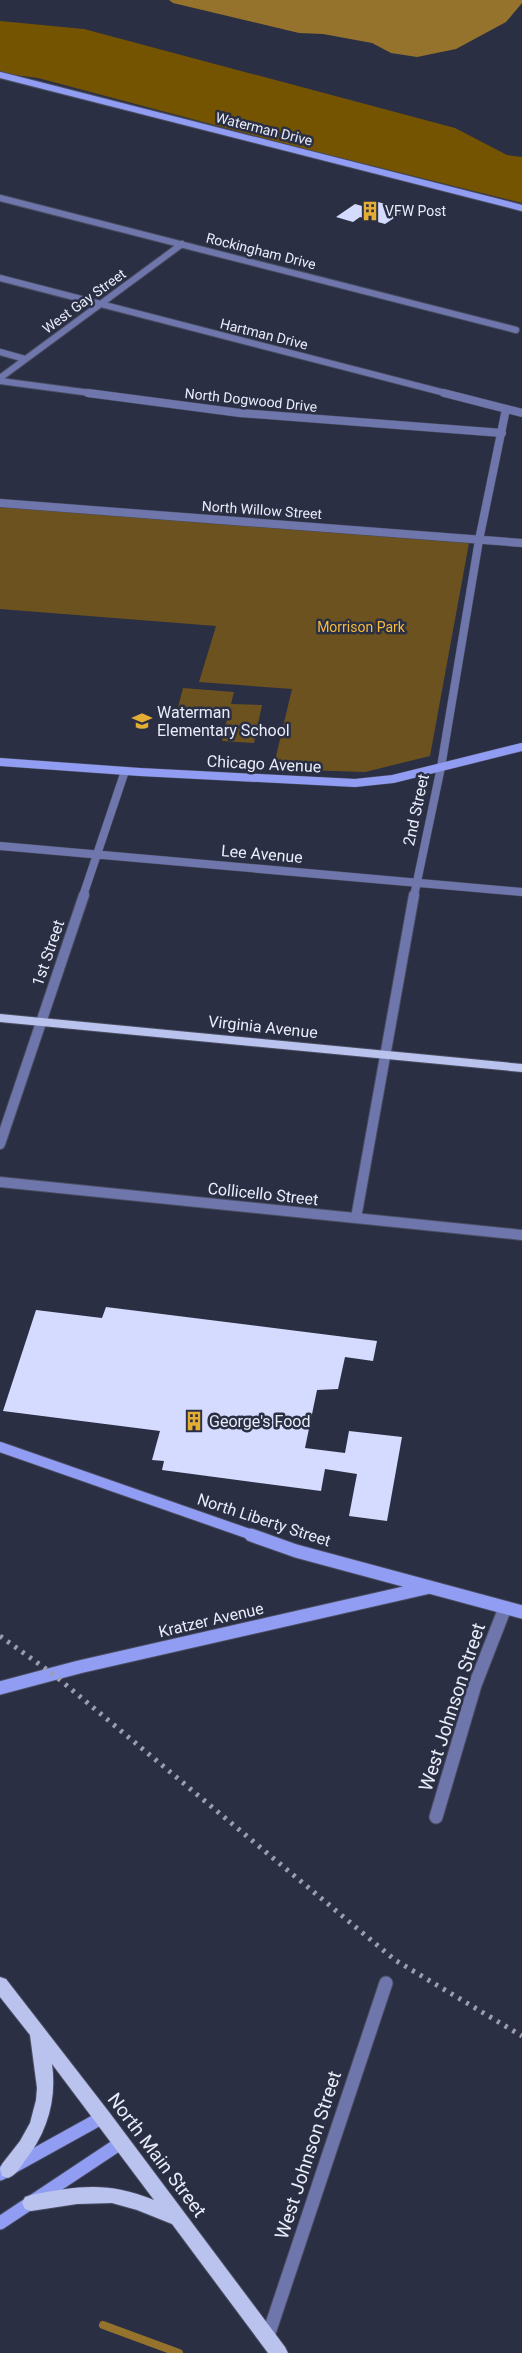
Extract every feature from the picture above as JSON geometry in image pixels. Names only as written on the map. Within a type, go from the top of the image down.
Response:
[{"type":"main road","name":"Virginia Avenue","points":[[0,1018],[522,1068]]},
{"type":"main road","name":"North Main Street","points":[[0,1984],[122,2142],[279,2353]]},
{"type":"main road","points":[[4,2172],[32,2138],[46,2095],[46,2065],[37,2031]]},
{"type":"main road","points":[[31,2203],[86,2194],[105,2194],[137,2201],[178,2218]]},
{"type":"street","name":"Waterman Drive","points":[[0,74],[522,208]]},
{"type":"street","name":"Rockingham Drive","points":[[0,198],[516,330]]},
{"type":"street","name":"West Gay Street","points":[[0,379],[182,244]]},
{"type":"street","name":"Hartman Drive","points":[[0,278],[522,413]]},
{"type":"street","points":[[0,352],[25,360]]},
{"type":"street","name":"North Dogwood Drive","points":[[0,379],[240,413],[502,433]]},
{"type":"street","name":"2nd Street","points":[[356,1218],[416,883],[441,767],[479,540],[506,409]]},
{"type":"street","name":"North Willow Street","points":[[0,503],[522,543]]},
{"type":"street","name":"Chicago Avenue","points":[[0,762],[125,771],[356,783],[392,779],[519,749]]},
{"type":"street","name":"1st Street","points":[[0,1144],[125,771]]},
{"type":"street","name":"Lee Avenue","points":[[0,846],[522,892]]},
{"type":"street","name":"Collicello Street","points":[[0,1182],[522,1236]]},
{"type":"street","name":"North Liberty Street","points":[[0,1446],[296,1551],[522,1612]]},
{"type":"street","name":"Kratzer Avenue","points":[[0,1688],[79,1667],[430,1586]]},
{"type":"street","name":"West Johnson Street","points":[[436,1818],[469,1704],[492,1637],[505,1608]]},
{"type":"street","name":"West Johnson Street","points":[[267,2339],[386,1983]]},
{"type":"street","points":[[4,2172],[103,2117]]},
{"type":"street","points":[[0,2223],[122,2142]]},
{"type":"green space","name":"Morrison Park","points":[[0,507],[469,543],[430,756],[365,772],[273,769],[292,689],[199,682],[216,626],[0,609]]},
{"type":"green space","points":[[183,688],[234,692],[231,704],[262,705],[254,743],[222,741],[228,715],[177,711]]},
{"type":"shaded area","points":[[169,0],[522,0],[522,3],[506,22],[456,49],[417,57],[391,53],[372,43],[323,34],[299,33],[173,3]]},
{"type":"shaded area","points":[[0,21],[84,29],[455,128],[507,155],[522,157],[522,203],[301,148],[38,78],[0,73]]},
{"type":"building","name":"VFW Post","points":[[371,200],[406,210],[385,224],[360,217],[353,222],[336,217],[355,204],[362,206]]},
{"type":"building","name":"George's Food","points":[[106,1307],[377,1341],[373,1361],[345,1357],[338,1389],[317,1390],[305,1448],[345,1453],[349,1431],[402,1437],[387,1521],[349,1516],[357,1474],[325,1469],[321,1491],[162,1470],[164,1461],[152,1460],[160,1431],[3,1411],[36,1310],[102,1318]]},
{"type":"waterway","points":[[103,2325],[179,2353]]},
{"type":"railway","points":[[0,1636],[53,1674],[395,1960],[522,2036]]},
{"type":"place","name":"VFW Post","points":[[370,211]]},
{"type":"place","name":"Waterman Elementary School","points":[[142,721]]},
{"type":"place","name":"George's Food","points":[[194,1421]]}]
